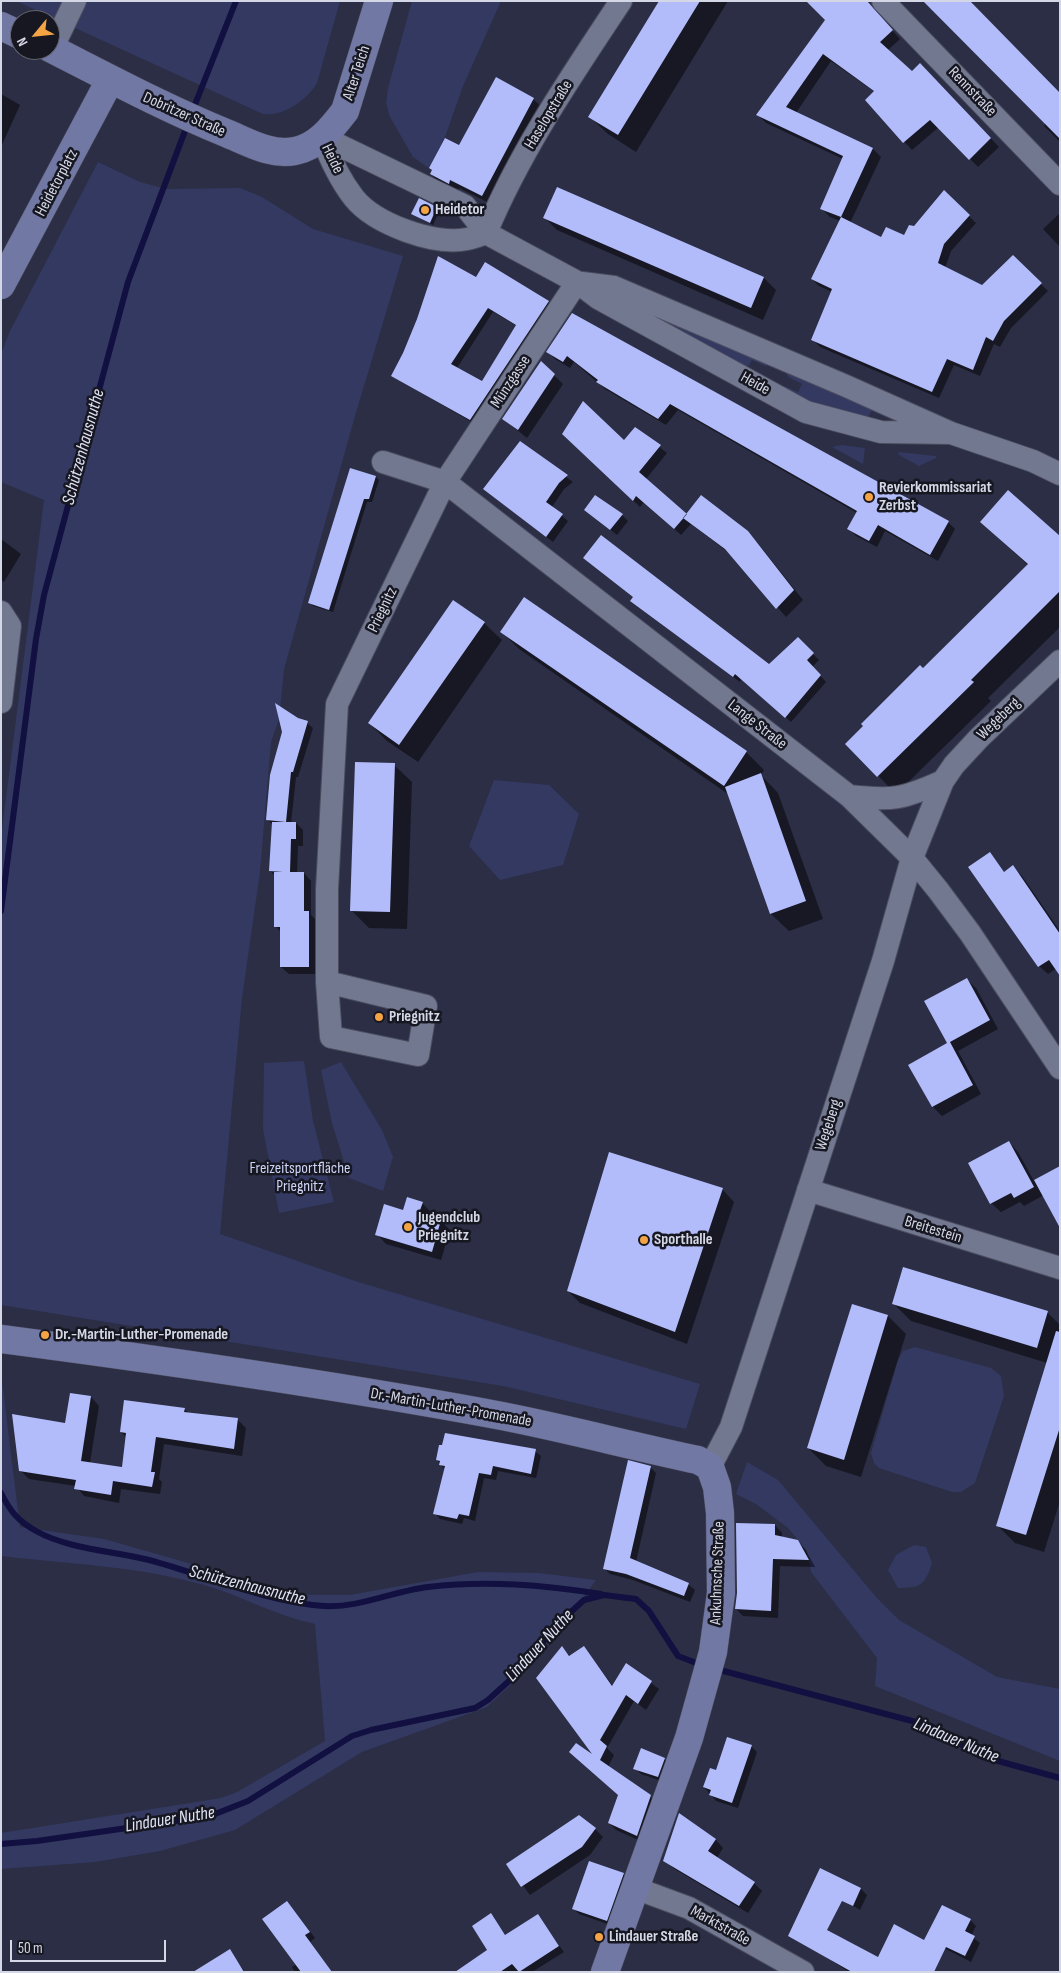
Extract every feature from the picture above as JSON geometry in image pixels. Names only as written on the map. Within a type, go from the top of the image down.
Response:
[{"type":"street","points":[[60,31],[75,1]]},
{"type":"street","name":"Alter Teich","points":[[322,137],[334,126],[344,111],[379,1]]},
{"type":"street","name":"Haselopstraße","points":[[486,233],[503,191],[576,69],[621,1]]},
{"type":"street","name":"Rennstraße","points":[[883,1],[1060,184]]},
{"type":"street","name":"Dobritzer Straße","points":[[60,54],[139,95],[215,129],[277,152],[295,151],[309,147],[322,137]]},
{"type":"street","name":"Heidetorplatz","points":[[1,285],[110,80]]},
{"type":"street","name":"Heide","points":[[322,137],[332,161],[356,200],[381,218],[412,234],[466,239],[486,233]]},
{"type":"street","name":"Heide","points":[[322,137],[465,206],[486,233],[577,282],[598,298],[806,412],[880,432],[950,434]]},
{"type":"street","name":"Heide","points":[[577,282],[614,287],[846,386],[950,434],[1033,461],[1060,474]]},
{"type":"street","name":"Münzgasse","points":[[445,482],[577,282]]},
{"type":"street","name":"Lange Straße","points":[[383,462],[445,482],[849,796],[912,858],[970,933],[1060,1068]]},
{"type":"street","name":"Priegnitz","points":[[327,982],[426,1006],[418,1055],[331,1037],[327,982],[327,889],[337,704],[445,482]]},
{"type":"street","points":[[1,702],[10,626],[2,612]]},
{"type":"street","name":"Wegeberg","points":[[710,1467],[731,1427],[883,961],[912,858],[943,781],[954,765],[979,738],[1060,661]]},
{"type":"street","points":[[849,796],[896,799],[943,781]]},
{"type":"street","name":"Breitestein","points":[[808,1190],[1060,1268]]},
{"type":"street","name":"Dr.-Martin-Luther-Promenade","points":[[6,1340],[172,1361],[428,1403],[584,1433],[698,1460],[710,1467]]},
{"type":"street","name":"Ankuhnsche Straße","points":[[635,1888],[689,1738],[713,1652],[720,1593],[720,1537],[717,1487],[710,1467]]},
{"type":"street","points":[[605,1972],[635,1888]]},
{"type":"street","name":"Marktstraße","points":[[635,1888],[690,1908],[802,1972]]},
{"type":"green space","points":[[16,1],[340,1],[317,83],[294,106],[271,114],[263,114],[60,21],[60,10],[36,10]]},
{"type":"green space","points":[[412,1],[501,1],[463,86],[445,137],[429,168],[413,157],[390,117],[386,103],[388,88]]},
{"type":"green space","points":[[98,162],[140,182],[166,189],[240,188],[262,197],[313,229],[403,256],[355,416],[284,669],[279,719],[271,742],[260,872],[242,998],[220,1234],[355,1281],[700,1384],[686,1429],[503,1386],[1,1305],[1,837],[44,500],[1,482],[1,354],[10,331]]},
{"type":"green space","points":[[620,298],[773,363],[765,366],[752,360],[747,368]]},
{"type":"green space","points":[[784,367],[870,405],[872,410],[867,419],[834,414],[773,388],[784,386],[798,392],[802,384],[788,377]]},
{"type":"green space","points":[[842,445],[865,448],[863,464],[832,447]]},
{"type":"green space","points":[[898,452],[936,456],[936,458],[919,466],[899,455]]},
{"type":"green space","points":[[494,780],[549,785],[579,814],[563,865],[500,880],[469,846]]},
{"type":"green space","name":"Freizeitsportfläche Priegnitz","points":[[304,1061],[313,1121],[334,1202],[279,1213],[263,1129],[264,1063]]},
{"type":"green space","points":[[341,1062],[382,1130],[393,1157],[383,1191],[349,1178],[332,1123],[321,1070]]},
{"type":"green space","points":[[915,1347],[991,1368],[1001,1376],[1004,1396],[975,1483],[961,1492],[952,1492],[879,1468],[874,1463],[871,1453],[898,1360],[903,1351]]},
{"type":"green space","points":[[1,1373],[20,1527],[104,1539],[290,1592],[312,1595],[350,1595],[478,1572],[539,1573],[596,1580],[567,1621],[526,1670],[487,1707],[362,1752],[235,1830],[160,1851],[95,1862],[1,1869],[1,1833],[221,1798],[237,1792],[325,1741],[315,1624],[287,1616],[204,1585],[179,1579],[103,1566],[1,1556]]},
{"type":"green space","points":[[747,1462],[778,1480],[876,1597],[899,1620],[997,1677],[1060,1689],[1060,1761],[875,1686],[877,1658],[811,1572],[807,1551],[788,1528],[756,1504],[736,1494]]},
{"type":"green space","points":[[914,1545],[926,1547],[932,1563],[927,1576],[921,1584],[898,1588],[888,1570],[896,1555]]},
{"type":"building","points":[[659,1],[700,1],[618,135],[588,117]]},
{"type":"building","points":[[806,1],[867,1],[893,30],[880,42],[912,71],[920,63],[991,138],[969,160],[930,120],[903,143],[865,100],[874,91],[823,54],[786,107],[873,148],[841,217],[820,209],[843,156],[756,115],[825,20]]},
{"type":"building","points":[[923,1],[970,1],[1060,93],[1060,139]]},
{"type":"building","points":[[496,77],[534,98],[482,196],[450,180],[449,184],[430,174],[432,170],[429,168],[445,138],[459,145]]},
{"type":"building","points":[[557,187],[764,277],[751,308],[543,218]]},
{"type":"building","points":[[944,190],[970,215],[944,244],[938,263],[982,285],[1013,255],[1042,283],[1004,321],[993,341],[986,337],[973,370],[947,359],[932,392],[811,340],[832,289],[811,279],[841,217],[881,237],[886,227],[904,235],[909,225],[914,226]]},
{"type":"building","name":"Heidetor","points":[[419,198],[437,207],[430,223],[411,214]]},
{"type":"building","points":[[438,256],[476,277],[485,262],[549,301],[470,420],[391,376],[417,319]],"holes":[[[488,308],[516,325],[482,381],[451,364]]]},
{"type":"building","points":[[572,313],[949,521],[930,555],[878,525],[869,541],[847,529],[857,511],[670,404],[658,419],[596,382],[598,380],[567,356],[563,362],[546,352]]},
{"type":"building","points":[[541,361],[555,374],[518,430],[502,419]]},
{"type":"building","points":[[583,401],[624,440],[635,427],[661,445],[639,472],[687,514],[674,529],[636,496],[633,501],[562,434]]},
{"type":"building","points":[[520,441],[568,475],[559,483],[546,502],[563,514],[546,537],[483,489]]},
{"type":"building","points":[[350,468],[376,476],[369,499],[364,499],[329,610],[308,603]]},
{"type":"building","points":[[1008,490],[1060,536],[1060,591],[971,680],[974,682],[877,777],[845,744],[863,726],[861,724],[920,665],[923,668],[1028,564],[980,522]]},
{"type":"building","points":[[595,495],[623,514],[610,530],[584,510]]},
{"type":"building","points":[[701,495],[748,531],[794,590],[776,609],[725,549],[683,518]]},
{"type":"building","points":[[601,535],[769,664],[798,637],[814,653],[807,660],[821,675],[785,718],[735,674],[733,677],[630,601],[633,597],[583,558]]},
{"type":"building","points":[[524,597],[747,751],[724,786],[500,632]]},
{"type":"building","points":[[453,600],[485,622],[399,745],[368,723]]},
{"type":"building","points":[[275,703],[298,718],[308,721],[293,772],[291,772],[286,822],[266,820],[270,775],[282,732]]},
{"type":"building","points":[[355,762],[395,763],[390,912],[350,911]]},
{"type":"building","points":[[761,773],[806,901],[770,914],[725,787]]},
{"type":"building","points":[[272,822],[296,822],[296,839],[291,839],[290,872],[304,872],[304,911],[309,911],[309,967],[280,967],[280,927],[274,927],[274,872],[283,872],[269,871]]},
{"type":"building","points":[[990,852],[1004,872],[1013,865],[1060,934],[1060,976],[1049,960],[1038,967],[968,867]]},
{"type":"building","points":[[967,978],[990,1020],[950,1042],[973,1085],[932,1107],[908,1065],[947,1043],[924,1001]]},
{"type":"building","points":[[1009,1141],[1034,1187],[1014,1198],[1011,1193],[990,1204],[968,1163]]},
{"type":"building","name":"Sporthalle","points":[[609,1152],[723,1188],[675,1332],[567,1291]]},
{"type":"building","points":[[1060,1166],[1060,1228],[1034,1180]]},
{"type":"building","points":[[407,1197],[423,1202],[419,1213],[441,1220],[432,1252],[375,1235],[384,1204],[403,1210]]},
{"type":"building","points":[[903,1267],[1048,1311],[1037,1348],[892,1304]]},
{"type":"building","points":[[852,1304],[888,1315],[844,1460],[807,1448]]},
{"type":"building","points":[[1056,1331],[1060,1332],[1060,1427],[1026,1535],[996,1526]]},
{"type":"building","points":[[70,1393],[91,1396],[81,1461],[122,1467],[126,1433],[120,1432],[124,1400],[185,1408],[184,1412],[238,1418],[234,1449],[156,1437],[151,1472],[155,1472],[152,1487],[113,1481],[111,1495],[74,1489],[76,1480],[19,1471],[12,1414],[65,1423]]},
{"type":"building","points":[[445,1433],[536,1449],[531,1474],[493,1466],[491,1475],[479,1473],[469,1516],[459,1514],[457,1519],[433,1514],[445,1466],[439,1465],[440,1461],[436,1460],[439,1445],[442,1445]]},
{"type":"building","points":[[628,1460],[651,1466],[630,1558],[689,1583],[684,1596],[626,1574],[603,1569]]},
{"type":"building","points":[[736,1523],[775,1524],[775,1535],[798,1540],[809,1560],[773,1559],[771,1611],[735,1609],[737,1593]]},
{"type":"building","points":[[562,1646],[569,1656],[584,1646],[612,1686],[626,1663],[652,1681],[638,1704],[626,1695],[600,1740],[607,1746],[600,1760],[651,1795],[637,1836],[608,1823],[618,1795],[569,1752],[576,1743],[592,1754],[536,1678]]},
{"type":"building","points":[[727,1737],[752,1745],[732,1803],[709,1795],[711,1790],[703,1787],[710,1768],[716,1770]]},
{"type":"building","points":[[641,1748],[665,1758],[658,1777],[633,1769]]},
{"type":"building","points":[[679,1813],[716,1839],[708,1851],[755,1882],[739,1906],[663,1861]]},
{"type":"building","points":[[579,1815],[596,1828],[582,1847],[521,1887],[506,1864]]},
{"type":"building","points":[[589,1861],[624,1873],[607,1921],[572,1909]]},
{"type":"building","points":[[820,1868],[861,1888],[853,1906],[842,1901],[827,1930],[878,1957],[894,1924],[924,1940],[942,1905],[971,1919],[965,1931],[975,1936],[965,1956],[946,1947],[934,1972],[852,1972],[788,1936]]},
{"type":"building","points":[[287,1901],[310,1932],[305,1935],[332,1972],[301,1972],[262,1919]]},
{"type":"building","points":[[491,1913],[505,1935],[538,1914],[559,1946],[519,1972],[512,1964],[500,1972],[455,1972],[487,1950],[472,1926]]},
{"type":"building","points":[[230,1949],[244,1972],[193,1972]]},
{"type":"waterway","name":"Schützenhausnuthe","points":[[192,112],[236,1]]},
{"type":"waterway","name":"Schützenhausnuthe","points":[[1,911],[36,639],[44,595],[128,282],[188,123]]},
{"type":"waterway","name":"Schützenhausnuthe","points":[[1,1493],[19,1519],[36,1531],[62,1542],[149,1560],[258,1594],[302,1603],[337,1606],[363,1602],[415,1589],[472,1584],[536,1586],[601,1594]]},
{"type":"waterway","name":"Lindauer Nuthe","points":[[1,1844],[37,1841],[210,1816],[248,1801],[352,1736],[371,1730],[475,1708],[488,1700],[510,1680],[563,1619],[584,1600],[604,1595],[636,1599],[649,1611],[678,1656],[704,1666]]},
{"type":"waterway","name":"Lindauer Nuthe","points":[[716,1669],[931,1726],[980,1756],[1060,1778]]},
{"type":"place","name":"Heidetor","points":[[425,210]]},
{"type":"place","name":"Revierkommissariat Zerbst","points":[[869,497]]},
{"type":"place","name":"Priegnitz","points":[[379,1017]]},
{"type":"place","name":"Jugendclub Priegnitz","points":[[408,1227]]},
{"type":"place","name":"Sporthalle","points":[[644,1240]]},
{"type":"place","name":"Dr.-Martin-Luther-Promenade","points":[[45,1335]]},
{"type":"place","name":"Lindauer Straße","points":[[599,1937]]}]
